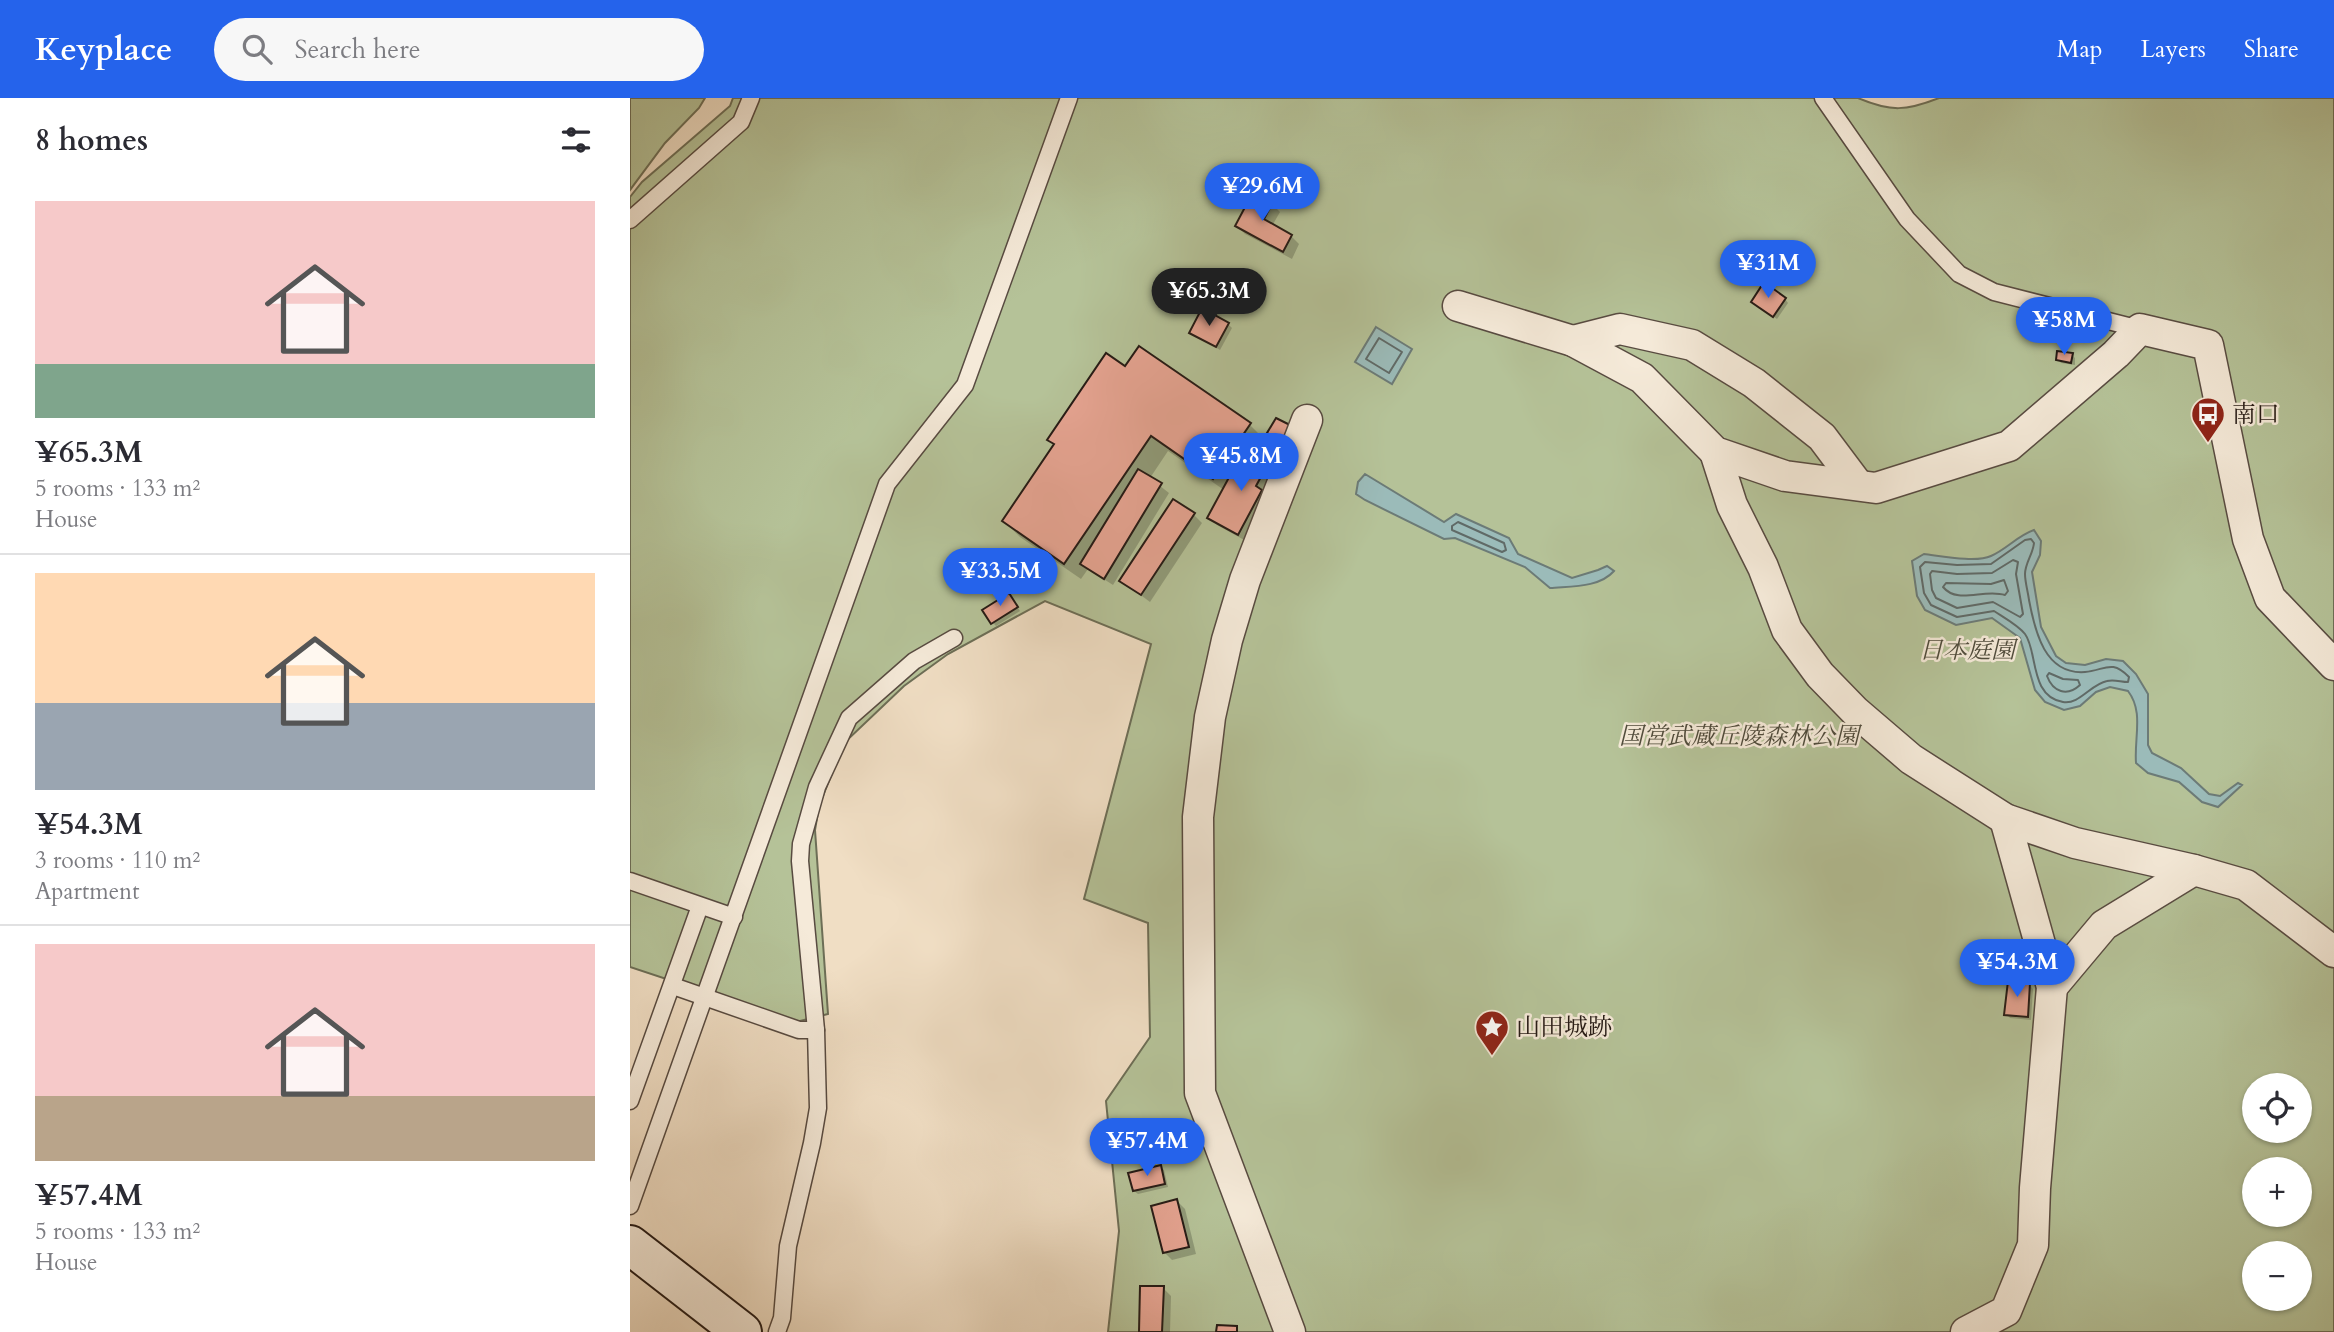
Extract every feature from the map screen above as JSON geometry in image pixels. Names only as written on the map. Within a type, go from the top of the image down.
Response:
[{"type":"main road","points":[[630,1245],[743,1332]]},
{"type":"street","points":[[1458,306],[1573,341],[1642,378],[1714,452],[1732,505],[1763,567],[1787,630],[1821,675],[1855,711],[1911,759],[2005,820],[2075,843],[2194,870],[2246,886],[2334,952]]},
{"type":"street","points":[[1573,341],[1620,329],[1692,345],[1754,383],[1822,437],[1858,485]]},
{"type":"street","points":[[1714,452],[1785,476],[1875,488],[2009,446],[2116,354],[2140,329],[2208,345],[2248,539],[2270,598],[2334,665]]},
{"type":"street","points":[[1290,1332],[1200,1093],[1198,817],[1210,717],[1227,640],[1245,580],[1307,420]]},
{"type":"street","points":[[1966,1332],[2007,1311],[2033,1245],[2035,1188],[2052,987],[2005,820]]},
{"type":"street","points":[[2052,987],[2104,925],[2194,870]]},
{"type":"lane","points":[[630,219],[741,122],[751,98]]},
{"type":"lane","points":[[630,1206],[887,484],[965,385],[1069,98]]},
{"type":"lane","points":[[1823,98],[1907,219],[1959,274],[1994,292],[2140,329]]},
{"type":"lane","points":[[777,1332],[782,1318],[788,1246],[818,1108],[816,1030],[800,855],[817,787],[851,716],[914,662],[954,638]]},
{"type":"lane","points":[[630,881],[734,917]]},
{"type":"lane","points":[[630,1101],[700,906]]},
{"type":"lane","points":[[673,986],[799,1030],[816,1030]]},
{"type":"green space","points":[[630,98],[705,98],[699,108],[665,143],[630,190]]},
{"type":"green space","name":"国営武蔵丘陵森林公園","points":[[733,98],[1858,98],[1880,106],[1898,108],[1939,98],[2334,98],[2334,1332],[1108,1332],[1119,1231],[1106,1101],[1150,1037],[1148,923],[1084,899],[1151,644],[1045,601],[948,654],[904,686],[844,743],[819,806],[815,830],[828,1014],[796,1022],[630,967],[630,197],[642,182],[730,106]]},
{"type":"water","points":[[1376,327],[1412,349],[1392,384],[1355,362]]},
{"type":"water","points":[[1365,474],[1444,522],[1456,514],[1509,538],[1518,554],[1572,578],[1607,566],[1614,571],[1601,581],[1550,588],[1525,567],[1455,538],[1444,539],[1365,500],[1356,494],[1358,482]]},
{"type":"water","points":[[2034,530],[2041,541],[2040,555],[2032,572],[2041,627],[2056,656],[2066,663],[2085,665],[2106,659],[2123,661],[2136,674],[2148,694],[2148,745],[2152,753],[2181,768],[2209,794],[2220,796],[2238,783],[2242,785],[2218,807],[2202,802],[2179,782],[2148,773],[2136,763],[2136,707],[2128,691],[2110,687],[2096,692],[2080,706],[2064,710],[2045,702],[2035,690],[2020,638],[1992,618],[1956,625],[1925,610],[1917,596],[1912,561],[1924,554],[1985,558]]},
{"type":"building","points":[[1253,192],[1273,202],[1264,219],[1292,235],[1283,252],[1235,226]]},
{"type":"building","points":[[1764,282],[1786,298],[1773,317],[1751,302]]},
{"type":"building","points":[[1202,308],[1229,323],[1216,347],[1189,333]]},
{"type":"building","points":[[1139,346],[1251,423],[1213,479],[1151,436],[1064,564],[1002,521],[1054,444],[1047,440],[1106,353],[1125,366]]},
{"type":"building","points":[[2057,351],[2073,353],[2071,363],[2056,360]]},
{"type":"building","points":[[1276,418],[1292,426],[1283,442],[1267,433]]},
{"type":"building","points":[[1258,445],[1274,453],[1256,486],[1262,490],[1238,535],[1207,518],[1233,470],[1242,474]]},
{"type":"building","points":[[1138,469],[1162,483],[1104,579],[1080,564]]},
{"type":"building","points":[[1173,499],[1195,513],[1141,595],[1119,581]]},
{"type":"building","points":[[1009,593],[1018,607],[991,624],[982,610]]},
{"type":"building","points":[[2008,981],[2030,983],[2028,1017],[2004,1015]]},
{"type":"building","points":[[1161,1165],[1165,1184],[1133,1191],[1128,1173]]},
{"type":"building","points":[[1177,1199],[1189,1247],[1163,1253],[1151,1206]]},
{"type":"building","points":[[1140,1286],[1164,1286],[1162,1332],[1139,1332]]},
{"type":"building","points":[[1217,1325],[1237,1326],[1237,1332],[1216,1332]]},
{"type":"place","name":"南口","points":[[2208,444]]},
{"type":"place","name":"山田城跡","points":[[1492,1057]]},
{"type":"park label","name":"日本庭園","points":[[1967,650]]}]
